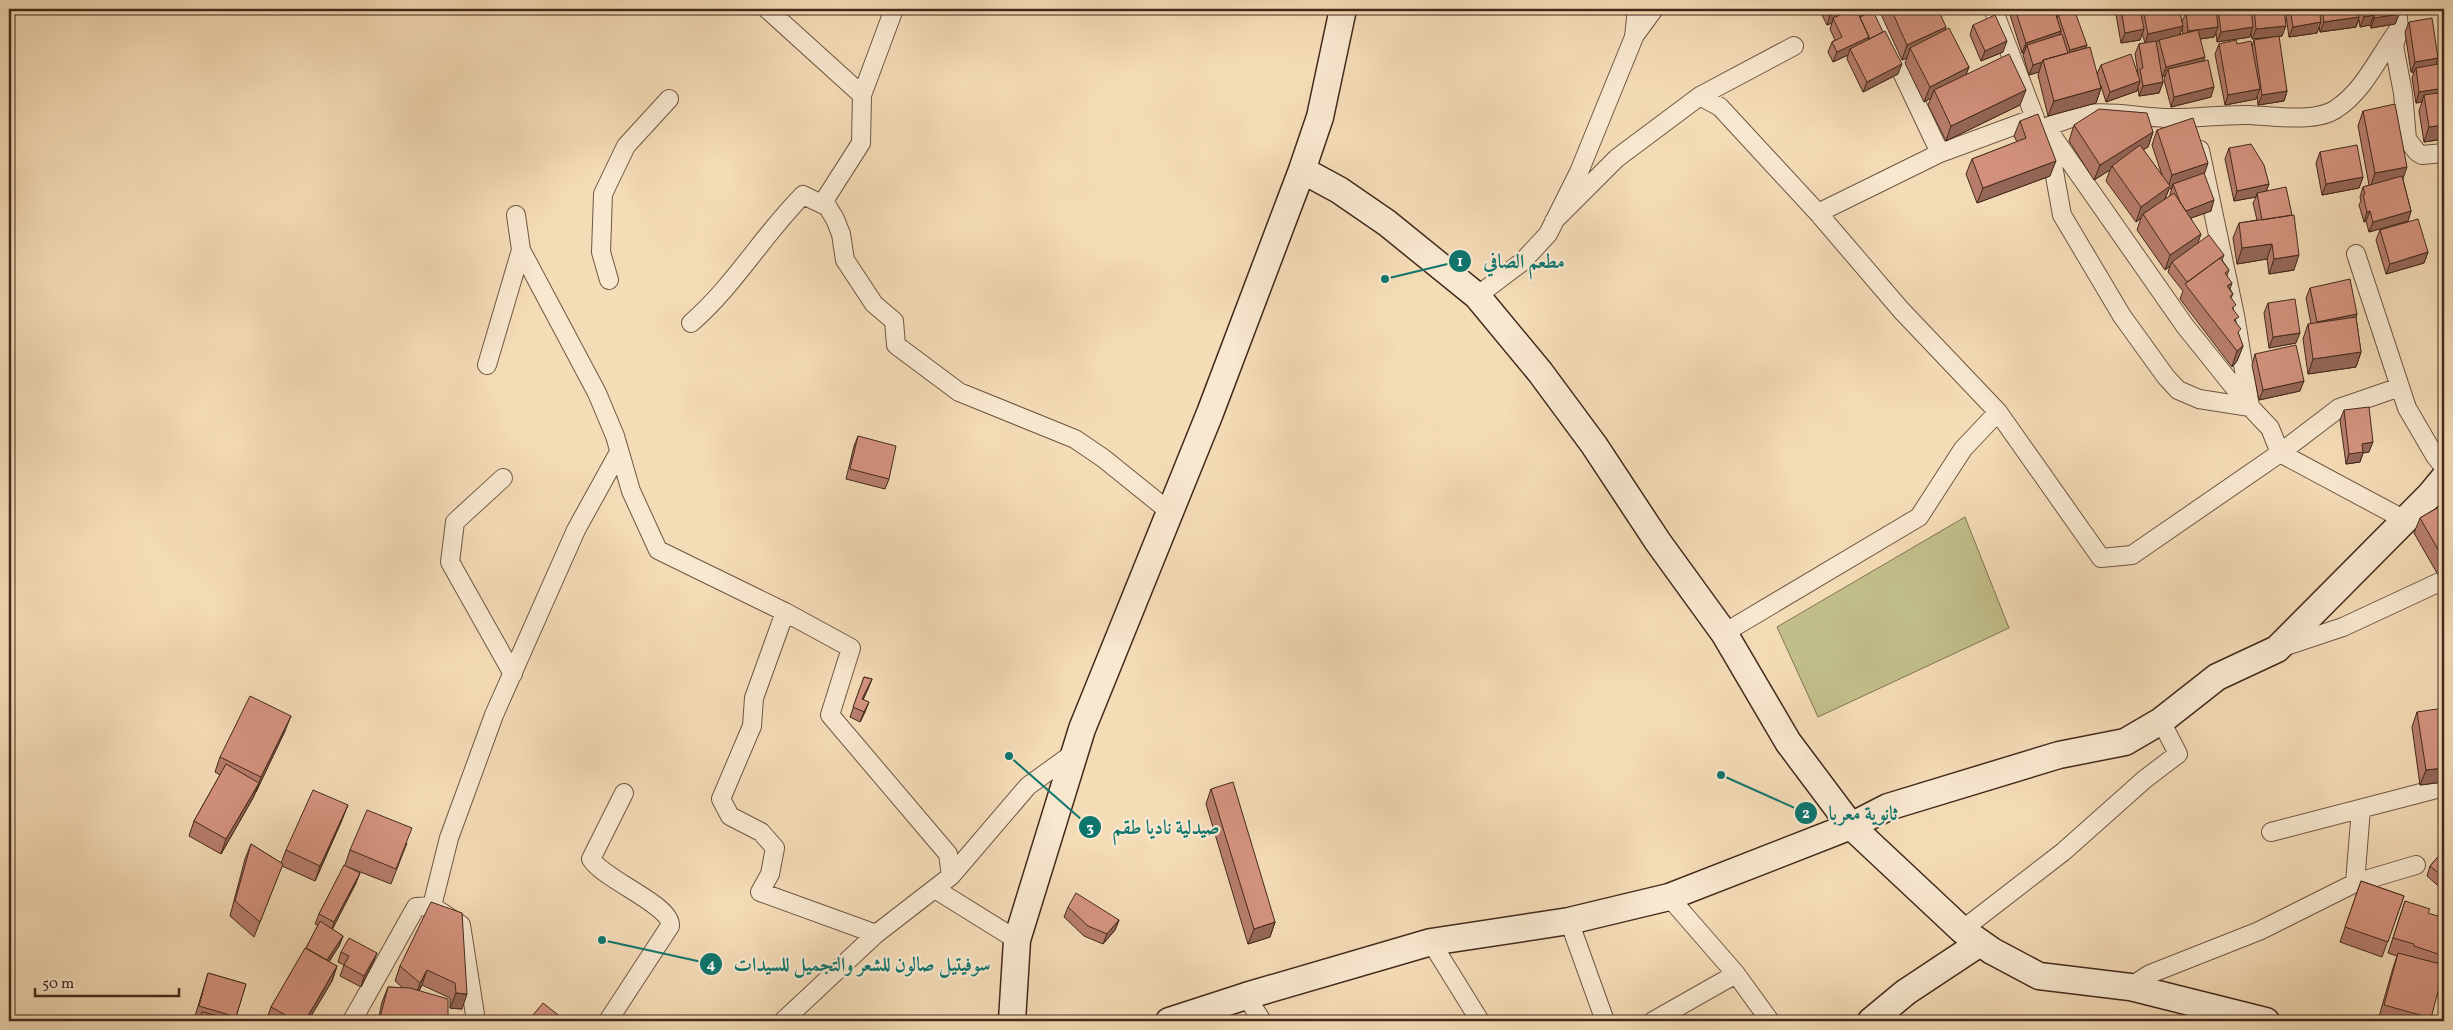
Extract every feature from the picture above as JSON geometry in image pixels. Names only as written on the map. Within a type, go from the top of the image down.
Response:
[{"type":"main road","points":[[1012,1021],[1017,940],[1075,752],[1267,266],[1302,170],[1320,117],[1343,9]]},
{"type":"main road","points":[[1302,170],[1340,190],[1387,223],[1477,296],[1540,372],[1594,446],[1658,542],[1724,633],[1788,742],[1851,826],[1971,937],[2039,976],[2130,987],[2266,1021]]},
{"type":"main road","points":[[1169,1021],[1246,996],[1431,942],[1570,921],[1669,897],[1851,826],[1888,807],[2059,755],[2125,742],[2162,721],[2217,677],[2277,649],[2406,520],[2444,478]]},
{"type":"main road","points":[[1870,1021],[1971,937]]},
{"type":"street","points":[[767,9],[862,95]]},
{"type":"street","points":[[894,9],[862,95],[861,143],[824,201],[841,234],[845,260],[874,304],[894,321],[896,345],[959,392],[1075,439],[1104,458],[1170,512]]},
{"type":"street","points":[[1634,37],[1637,9]]},
{"type":"street","points":[[1477,296],[1522,262],[1548,234],[1579,172],[1634,37],[1654,9]]},
{"type":"street","points":[[1872,9],[1940,153]]},
{"type":"street","points":[[1993,9],[2041,123],[2062,215],[2122,316],[2166,377],[2178,390],[2199,399],[2250,407]]},
{"type":"street","points":[[2398,9],[2399,29],[2394,46],[2403,93],[2407,138],[2422,156],[2444,153]]},
{"type":"street","points":[[1818,213],[1940,153],[2041,123],[2084,114],[2111,113],[2166,118],[2248,115],[2281,118],[2310,116],[2334,111],[2346,102],[2362,84],[2399,29]]},
{"type":"street","points":[[1554,221],[1617,158],[1700,96],[1794,46]]},
{"type":"street","points":[[1700,96],[1720,107],[1818,213],[1901,310],[1998,412],[2101,558],[2132,555],[2280,453],[2339,408],[2400,387]]},
{"type":"street","points":[[609,280],[601,252],[603,194],[626,146],[669,99]]},
{"type":"street","points":[[2192,117],[2235,316],[2250,407]]},
{"type":"street","points":[[2041,123],[2087,182],[2185,326],[2250,407],[2270,428],[2280,453],[2406,520]]},
{"type":"street","points":[[690,323],[738,273],[781,217],[803,196],[828,207]]},
{"type":"street","points":[[516,215],[521,250],[597,393],[615,436],[631,492],[658,550],[785,612],[851,648],[830,715],[948,854],[951,876]]},
{"type":"street","points":[[486,365],[521,250]]},
{"type":"street","points":[[2356,254],[2407,408],[2435,456],[2444,467]]},
{"type":"street","points":[[1724,633],[1919,517],[1963,448],[1998,412]]},
{"type":"street","points":[[432,906],[449,838],[494,715],[576,530],[619,452]]},
{"type":"street","points":[[503,478],[455,522],[450,562],[513,674]]},
{"type":"street","points":[[2277,649],[2343,627],[2444,580]]},
{"type":"street","points":[[785,612],[754,698],[752,726],[721,799],[730,816],[761,832],[775,848],[770,874],[760,892],[876,934]]},
{"type":"street","points":[[1971,937],[2145,779],[2178,754],[2162,721]]},
{"type":"street","points":[[783,1021],[876,934],[951,876],[1028,786],[1075,752]]},
{"type":"street","points":[[2271,832],[2444,787]]},
{"type":"street","points":[[608,1021],[670,926],[670,922],[663,911],[624,886],[591,859],[624,793]]},
{"type":"street","points":[[2356,883],[2360,809]]},
{"type":"street","points":[[2130,987],[2150,974],[2259,931],[2356,883],[2416,865]]},
{"type":"street","points":[[935,889],[1017,940]]},
{"type":"street","points":[[1669,897],[1736,974],[1770,1021]]},
{"type":"street","points":[[352,1021],[416,907],[432,906],[461,925],[476,1021]]},
{"type":"street","points":[[1570,921],[1605,1021]]},
{"type":"street","points":[[1431,942],[1480,1021]]},
{"type":"street","points":[[1653,1021],[1736,974]]},
{"type":"street","points":[[1246,996],[1262,1021]]},
{"type":"shaded area","points":[[1965,517],[2009,628],[1818,717],[1777,627]]},
{"type":"building","points":[[1827,9],[1843,9],[1830,15]]},
{"type":"building","points":[[1856,9],[1869,37],[1837,52],[1832,42],[1842,37],[1833,18]]},
{"type":"building","points":[[1891,9],[1938,9],[1946,27],[1907,45]]},
{"type":"building","points":[[2015,9],[2054,9],[2061,31],[2026,43]]},
{"type":"building","points":[[2074,9],[2087,45],[2070,50],[2058,14]]},
{"type":"building","points":[[2121,9],[2140,9],[2144,29],[2125,33]]},
{"type":"building","points":[[2143,9],[2179,9],[2183,26],[2148,34]]},
{"type":"building","points":[[2216,9],[2218,27],[2188,31],[2186,12]]},
{"type":"building","points":[[2218,9],[2251,9],[2253,27],[2221,32]]},
{"type":"building","points":[[2254,9],[2284,9],[2286,26],[2256,29]]},
{"type":"building","points":[[2290,9],[2319,9],[2321,22],[2293,27]]},
{"type":"building","points":[[2322,9],[2358,9],[2359,17],[2324,22]]},
{"type":"building","points":[[2362,9],[2398,9],[2399,14],[2374,18],[2374,15],[2364,17]]},
{"type":"building","points":[[1873,11],[1883,32],[1869,39],[1860,17]]},
{"type":"building","points":[[1995,15],[2007,41],[1985,51],[1973,25]]},
{"type":"building","points":[[2432,18],[2438,58],[2415,62],[2409,22]]},
{"type":"building","points":[[1949,28],[1969,67],[1930,87],[1910,48]]},
{"type":"building","points":[[2198,30],[2205,57],[2166,67],[2159,40]]},
{"type":"building","points":[[1885,31],[1902,64],[1867,82],[1850,49]]},
{"type":"building","points":[[2062,34],[2068,53],[2033,65],[2027,45]]},
{"type":"building","points":[[2279,36],[2287,91],[2262,95],[2254,40]]},
{"type":"building","points":[[2236,40],[2237,44],[2251,41],[2260,89],[2228,95],[2219,44]]},
{"type":"building","points":[[2156,41],[2163,82],[2143,86],[2140,69],[2143,68],[2139,44]]},
{"type":"building","points":[[2090,47],[2101,88],[2054,101],[2043,60]]},
{"type":"building","points":[[2009,54],[2026,90],[1951,126],[1934,90]]},
{"type":"building","points":[[2131,54],[2140,81],[2110,92],[2101,65]]},
{"type":"building","points":[[2208,60],[2214,87],[2174,97],[2168,69]]},
{"type":"building","points":[[2444,63],[2444,88],[2419,92],[2416,68]]},
{"type":"building","points":[[2444,92],[2444,125],[2429,127],[2424,95]]},
{"type":"building","points":[[2395,104],[2407,167],[2375,173],[2363,111]]},
{"type":"building","points":[[2099,109],[2147,113],[2153,132],[2100,165],[2074,125]]},
{"type":"building","points":[[2038,114],[2056,161],[1983,188],[1972,159],[2026,138],[2020,121]]},
{"type":"building","points":[[2193,118],[2208,163],[2172,175],[2157,130]]},
{"type":"building","points":[[2251,144],[2264,165],[2269,184],[2237,191],[2229,148]]},
{"type":"building","points":[[2140,145],[2170,186],[2141,207],[2112,166]]},
{"type":"building","points":[[2357,145],[2363,177],[2326,184],[2320,152]]},
{"type":"building","points":[[2204,173],[2214,200],[2186,211],[2180,202],[2173,184]]},
{"type":"building","points":[[2402,176],[2411,211],[2373,222],[2370,211],[2367,212],[2363,187]]},
{"type":"building","points":[[2286,187],[2292,215],[2262,220],[2257,193]]},
{"type":"building","points":[[2174,193],[2201,234],[2170,255],[2143,214]]},
{"type":"building","points":[[2294,215],[2299,255],[2274,259],[2272,244],[2242,248],[2239,223]]},
{"type":"building","points":[[2418,219],[2428,252],[2390,264],[2380,230]]},
{"type":"building","points":[[2209,235],[2224,255],[2187,282],[2172,262]]},
{"type":"building","points":[[2220,258],[2229,270],[2225,273],[2232,283],[2227,286],[2233,294],[2230,296],[2236,305],[2232,308],[2239,317],[2234,320],[2241,329],[2238,332],[2243,346],[2237,351],[2185,284]]},
{"type":"building","points":[[2350,279],[2357,314],[2317,322],[2310,288]]},
{"type":"building","points":[[2295,299],[2300,333],[2273,337],[2268,303]]},
{"type":"building","points":[[2356,317],[2361,352],[2313,359],[2308,324]]},
{"type":"building","points":[[2296,345],[2304,381],[2263,390],[2255,354]]},
{"type":"building","points":[[2369,407],[2373,442],[2362,444],[2363,452],[2349,454],[2344,410]]},
{"type":"building","points":[[858,436],[896,446],[889,479],[850,469]]},
{"type":"building","points":[[2444,504],[2444,560],[2420,518]]},
{"type":"building","points":[[864,677],[872,679],[862,699],[869,702],[864,712],[853,707]]},
{"type":"building","points":[[250,696],[291,716],[261,777],[220,757]]},
{"type":"building","points":[[2444,708],[2444,768],[2426,770],[2417,712]]},
{"type":"building","points":[[226,764],[259,783],[226,839],[194,821]]},
{"type":"building","points":[[1233,782],[1275,922],[1254,929],[1211,789]]},
{"type":"building","points":[[313,790],[348,805],[320,866],[286,850]]},
{"type":"building","points":[[367,810],[412,828],[396,869],[350,850]]},
{"type":"building","points":[[251,844],[283,864],[260,922],[235,901]]},
{"type":"building","points":[[2444,850],[2444,878],[2430,866]]},
{"type":"building","points":[[344,865],[360,873],[334,922],[319,914]]},
{"type":"building","points":[[2361,881],[2404,896],[2388,942],[2345,927]]},
{"type":"building","points":[[1076,893],[1119,920],[1107,934],[1088,926],[1068,907]]},
{"type":"building","points":[[2405,901],[2430,909],[2428,913],[2444,918],[2444,944],[2441,955],[2393,938]]},
{"type":"building","points":[[431,902],[462,913],[467,994],[456,993],[455,983],[427,970],[420,983],[400,966]]},
{"type":"building","points":[[320,921],[343,936],[327,960],[306,948]]},
{"type":"building","points":[[349,938],[377,953],[364,976],[344,965],[349,956],[341,952]]},
{"type":"building","points":[[305,948],[337,966],[305,1021],[296,1021],[271,1007]]},
{"type":"building","points":[[2398,953],[2444,965],[2431,1018],[2384,1005]]},
{"type":"building","points":[[208,973],[246,984],[236,1017],[199,1006]]},
{"type":"building","points":[[388,987],[410,988],[448,999],[448,1021],[379,1021]]},
{"type":"building","points":[[543,1003],[566,1021],[528,1021]]},
{"type":"building","points":[[202,1012],[239,1021],[200,1021]]},
{"type":"building","points":[[2220,1018],[2232,1021],[2219,1021]]},
{"type":"place","name":"مطعم الصافي","points":[[1385,279]]},
{"type":"place","name":"صيدلية ناديا طقم","points":[[1009,756]]},
{"type":"place","name":"ثانوية معربا","points":[[1721,775]]},
{"type":"place","name":"سوفيتيل صالون للشعر والتجميل للسيدات","points":[[602,940]]}]
